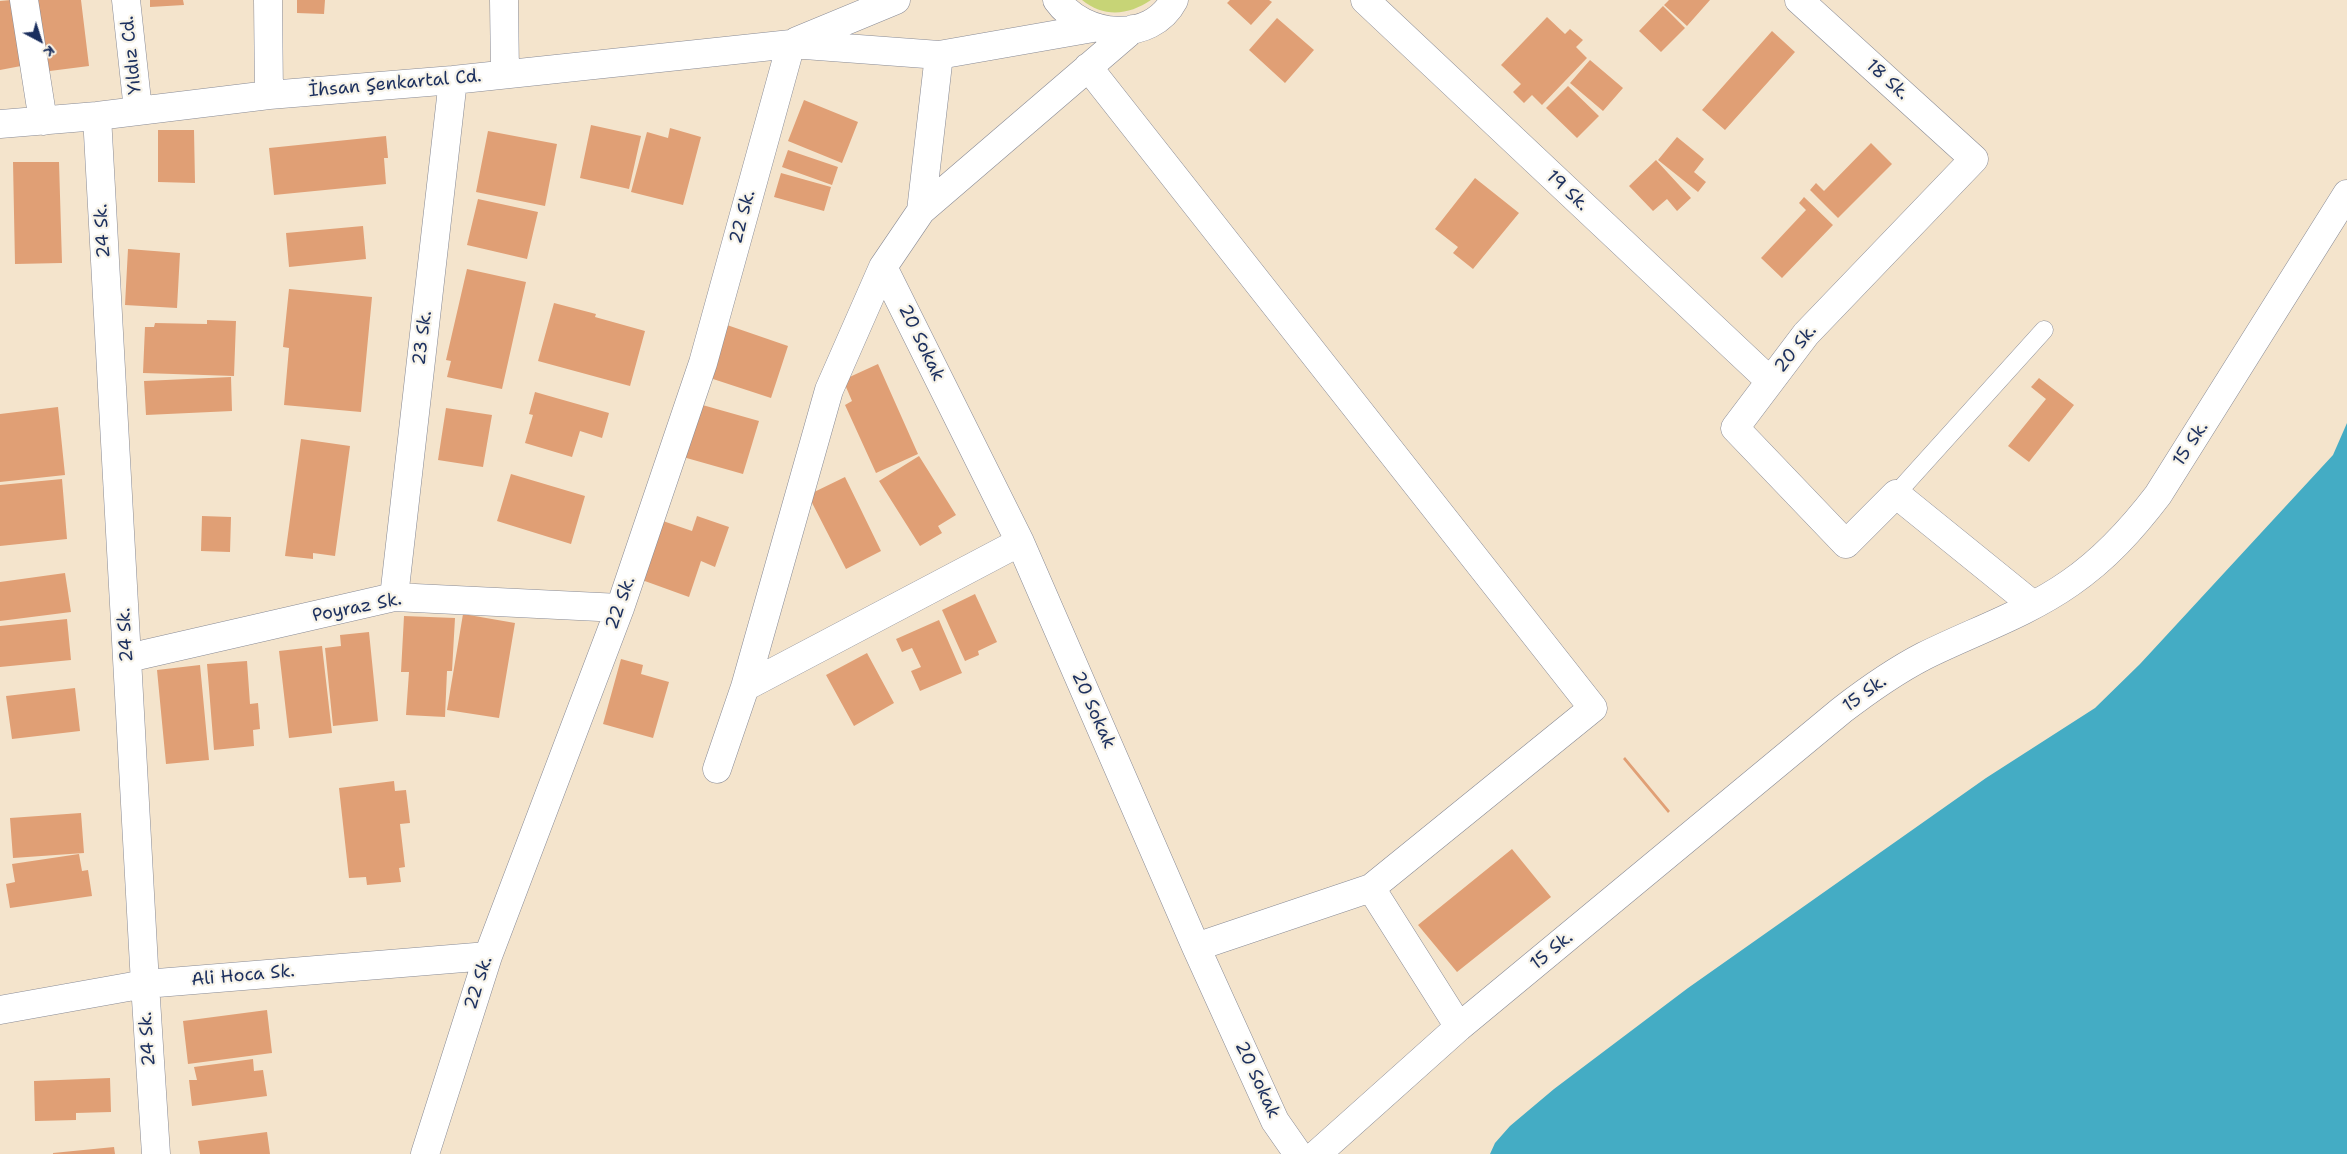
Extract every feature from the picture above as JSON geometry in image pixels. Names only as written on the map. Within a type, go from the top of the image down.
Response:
[{"type":"street","points":[[24,0],[43,121]]},
{"type":"street","name":"Yıldız Cd.","points":[[126,0],[138,110]]},
{"type":"street","points":[[268,0],[268,95]]},
{"type":"street","points":[[504,0],[504,74]]},
{"type":"street","points":[[791,44],[851,10],[896,0]]},
{"type":"street","points":[[1057,0],[1073,17],[1093,28],[1109,31],[1133,29]]},
{"type":"street","points":[[717,769],[745,687],[829,390],[883,267],[921,211],[1133,29],[1154,20],[1174,0]]},
{"type":"street","name":"19 Sk.","points":[[1364,0],[1770,381]]},
{"type":"street","name":"18 Sk.","points":[[1799,0],[1974,159]]},
{"type":"street","points":[[791,44],[939,55],[1093,28]]},
{"type":"street","name":"İhsan Şenkartal Cd.","points":[[0,124],[97,116],[268,95],[453,80],[791,44]]},
{"type":"street","name":"22 Sk.","points":[[425,1154],[488,956],[620,608],[703,363],[791,44]]},
{"type":"street","points":[[921,211],[939,55]]},
{"type":"street","points":[[1088,67],[1593,708],[1371,888],[1196,947]]},
{"type":"street","name":"23 Sk.","points":[[394,597],[453,80]]},
{"type":"street","name":"24 Sk.","points":[[97,116],[128,658],[144,984],[156,1154]]},
{"type":"street","name":"20 Sk.","points":[[1896,494],[1846,544],[1735,428],[1806,334],[1974,159]]},
{"type":"street","name":"15 Sk.","points":[[1318,1154],[1459,1027],[1868,690],[1923,657],[2033,605],[2076,580],[2102,559],[2132,529],[2158,495],[2347,194]]},
{"type":"street","name":"20 Sokak","points":[[883,267],[1020,542],[1196,947],[1276,1121],[1298,1154]]},
{"type":"street","points":[[1896,494],[2033,605]]},
{"type":"street","points":[[745,687],[1020,542]]},
{"type":"street","name":"Poyraz Sk.","points":[[128,658],[394,597],[620,608]]},
{"type":"street","points":[[1371,888],[1459,1027]]},
{"type":"street","name":"Ali Hoca Sk.","points":[[0,1010],[144,984],[488,956]]},
{"type":"lane","points":[[1896,494],[2044,330]]},
{"type":"green space","points":[[1082,0],[1151,0],[1134,9],[1108,12],[1090,6]]},
{"type":"water","points":[[2347,423],[2347,1154],[1490,1154],[1495,1143],[1510,1126],[1554,1089],[1688,988],[1986,778],[2095,708],[2140,664],[2333,455]]},
{"type":"building","points":[[11,0],[21,66],[0,70],[0,1]]},
{"type":"building","points":[[34,0],[81,0],[89,66],[42,72]]},
{"type":"building","points":[[150,0],[183,0],[184,5],[150,7]]},
{"type":"building","points":[[297,0],[325,0],[324,14],[297,13]]},
{"type":"building","points":[[1230,0],[1269,0],[1272,2],[1251,25],[1227,3]]},
{"type":"building","points":[[1669,0],[1710,0],[1687,26],[1664,5]]},
{"type":"building","points":[[1663,6],[1685,28],[1661,52],[1639,31]]},
{"type":"building","points":[[1547,17],[1565,34],[1570,29],[1583,40],[1576,47],[1587,58],[1542,105],[1532,95],[1524,103],[1513,92],[1521,84],[1501,65]]},
{"type":"building","points":[[1277,18],[1314,50],[1285,83],[1249,50]]},
{"type":"building","points":[[1772,31],[1795,52],[1725,130],[1702,110]]},
{"type":"building","points":[[1590,60],[1623,88],[1603,111],[1570,83]]},
{"type":"building","points":[[1568,86],[1599,116],[1577,138],[1546,108]]},
{"type":"building","points":[[804,100],[858,122],[842,163],[788,141]]},
{"type":"building","points":[[591,125],[641,136],[629,189],[580,178]]},
{"type":"building","points":[[670,128],[701,137],[683,205],[631,192],[647,132],[668,138]]},
{"type":"building","points":[[158,130],[194,130],[195,183],[158,182]]},
{"type":"building","points":[[488,131],[557,144],[545,206],[476,192]]},
{"type":"building","points":[[386,136],[388,158],[384,158],[386,184],[274,195],[269,148]]},
{"type":"building","points":[[1677,137],[1704,159],[1694,172],[1706,182],[1698,192],[1658,160]]},
{"type":"building","points":[[1871,143],[1892,164],[1838,218],[1810,190],[1816,183],[1824,191]]},
{"type":"building","points":[[788,150],[838,167],[832,185],[782,167]]},
{"type":"building","points":[[1656,160],[1691,198],[1677,211],[1667,199],[1653,211],[1629,186]]},
{"type":"building","points":[[13,162],[59,162],[62,263],[15,264]]},
{"type":"building","points":[[781,173],[831,187],[824,211],[774,197]]},
{"type":"building","points":[[1475,178],[1519,213],[1473,269],[1453,253],[1458,247],[1435,229]]},
{"type":"building","points":[[1804,197],[1833,225],[1782,278],[1761,258],[1806,210],[1799,203]]},
{"type":"building","points":[[478,199],[538,212],[527,259],[467,245]]},
{"type":"building","points":[[363,226],[366,259],[289,267],[286,233]]},
{"type":"building","points":[[128,249],[180,253],[177,308],[125,305]]},
{"type":"building","points":[[467,269],[526,282],[502,389],[447,377],[451,361],[446,360]]},
{"type":"building","points":[[289,289],[372,297],[361,412],[284,405],[289,348],[283,347]]},
{"type":"building","points":[[554,303],[596,314],[595,317],[645,331],[630,386],[538,361]]},
{"type":"building","points":[[207,320],[236,321],[234,376],[143,373],[145,327],[154,327],[155,323],[207,324]]},
{"type":"building","points":[[727,325],[788,346],[771,398],[710,378]]},
{"type":"building","points":[[878,364],[918,454],[876,473],[845,405],[852,401],[843,380]]},
{"type":"building","points":[[231,377],[232,411],[146,415],[144,381]]},
{"type":"building","points":[[2039,378],[2074,405],[2029,462],[2008,446],[2046,399],[2031,387]]},
{"type":"building","points":[[535,392],[609,413],[602,438],[580,431],[572,457],[525,443],[533,415],[529,414]]},
{"type":"building","points":[[699,404],[759,421],[743,474],[683,457]]},
{"type":"building","points":[[58,407],[65,475],[0,482],[0,414]]},
{"type":"building","points":[[446,408],[492,415],[483,467],[438,460]]},
{"type":"building","points":[[301,439],[350,446],[335,556],[313,553],[313,559],[285,556]]},
{"type":"building","points":[[919,456],[956,515],[938,526],[942,533],[920,546],[879,481]]},
{"type":"building","points":[[511,474],[585,496],[571,544],[497,521]]},
{"type":"building","points":[[845,477],[881,551],[846,569],[808,495]]},
{"type":"building","points":[[62,479],[67,539],[0,546],[0,485]]},
{"type":"building","points":[[202,516],[231,517],[230,552],[201,551]]},
{"type":"building","points":[[697,516],[729,527],[715,567],[701,561],[689,597],[642,580],[663,521],[692,531]]},
{"type":"building","points":[[65,573],[71,612],[0,621],[0,582]]},
{"type":"building","points":[[975,594],[997,642],[978,651],[979,655],[965,661],[942,610]]},
{"type":"building","points":[[463,614],[515,623],[499,718],[447,710]]},
{"type":"building","points":[[404,616],[455,618],[452,671],[447,671],[445,717],[406,715],[409,672],[401,672]]},
{"type":"building","points":[[67,619],[71,660],[0,667],[0,626]]},
{"type":"building","points":[[939,620],[962,673],[920,691],[911,671],[921,667],[912,648],[902,652],[896,639]]},
{"type":"building","points":[[369,632],[378,721],[333,726],[325,648],[341,646],[340,635]]},
{"type":"building","points":[[322,646],[332,733],[289,738],[279,651]]},
{"type":"building","points":[[867,653],[894,703],[854,726],[826,675]]},
{"type":"building","points":[[621,659],[643,665],[641,674],[669,682],[653,738],[603,724]]},
{"type":"building","points":[[247,661],[250,704],[258,703],[260,729],[253,730],[254,746],[214,750],[207,664]]},
{"type":"building","points":[[200,665],[209,760],[166,764],[157,670]]},
{"type":"building","points":[[75,688],[80,731],[12,739],[6,696]]},
{"type":"building","points":[[1625,757],[1670,811],[1668,813],[1623,759]]},
{"type":"building","points":[[394,781],[395,791],[406,790],[410,823],[400,824],[405,867],[399,868],[401,882],[367,885],[366,877],[349,878],[339,788]]},
{"type":"building","points":[[81,813],[84,853],[13,858],[10,818]]},
{"type":"building","points":[[1512,849],[1551,897],[1457,972],[1418,925]]},
{"type":"building","points":[[79,854],[82,871],[88,870],[92,896],[10,908],[6,884],[15,882],[12,864]]},
{"type":"building","points":[[267,1010],[272,1053],[188,1064],[183,1021]]},
{"type":"building","points":[[253,1059],[254,1071],[263,1070],[267,1096],[192,1106],[189,1080],[197,1080],[194,1067]]},
{"type":"building","points":[[110,1078],[111,1112],[76,1113],[76,1120],[35,1121],[34,1081]]},
{"type":"building","points":[[267,1132],[270,1154],[200,1154],[198,1141]]},
{"type":"building","points":[[114,1147],[115,1154],[53,1154],[53,1153]]}]
